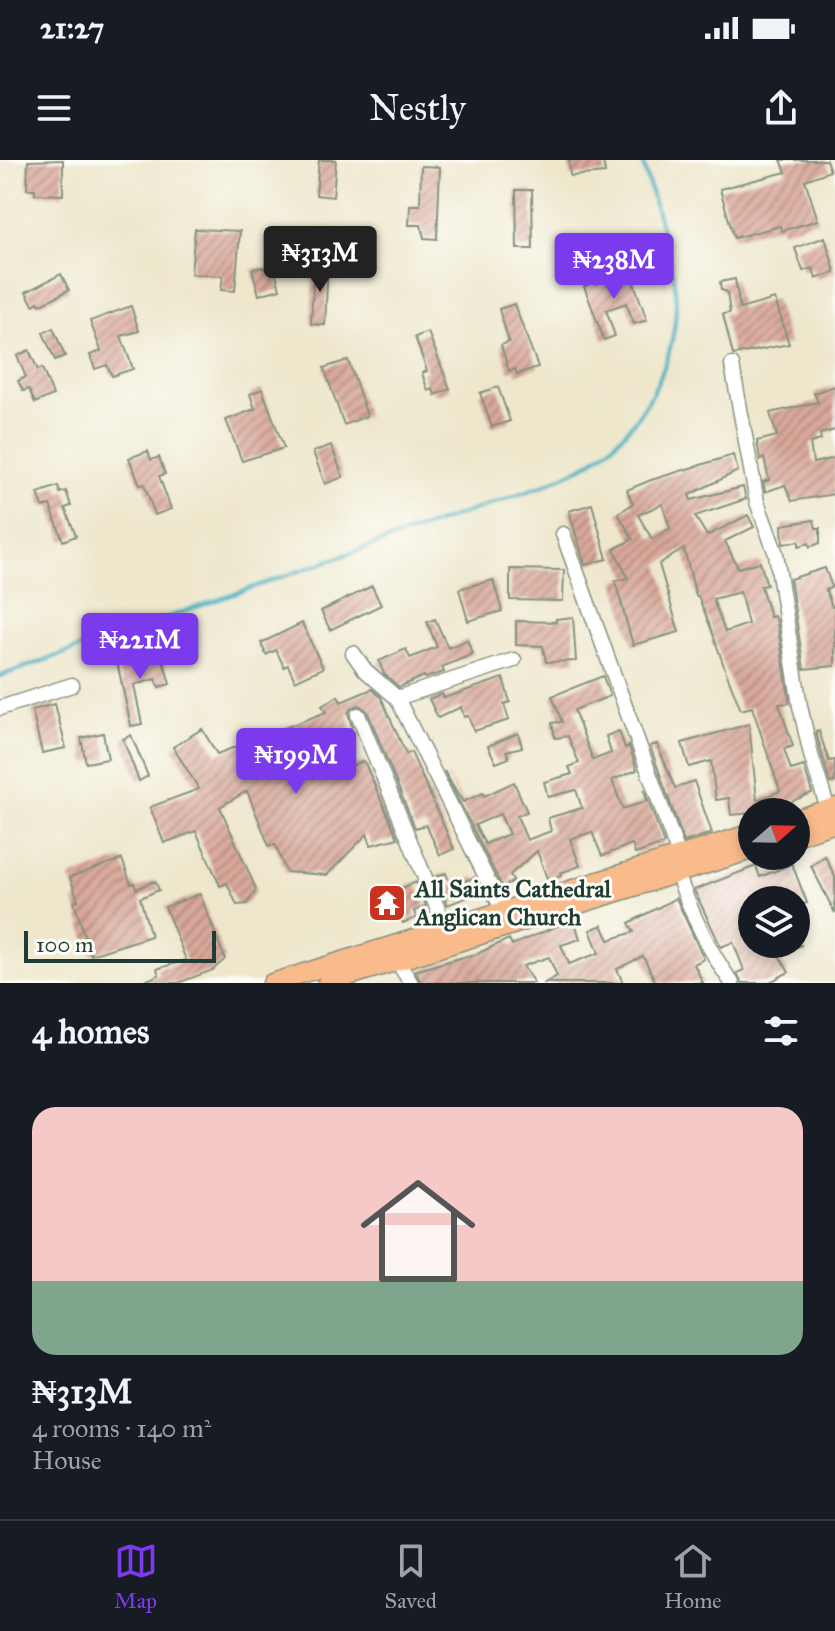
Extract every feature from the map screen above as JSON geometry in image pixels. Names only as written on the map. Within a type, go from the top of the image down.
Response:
[{"type":"main road","points":[[810,818],[834,817]]},
{"type":"main road","points":[[810,829],[834,817]]},
{"type":"main road","points":[[327,983],[678,864],[738,839]]},
{"type":"main road","points":[[272,983],[503,911],[678,864],[738,853]]},
{"type":"street","points":[[732,365],[757,502],[776,554],[800,706],[811,755],[834,817]]},
{"type":"street","points":[[563,534],[678,864],[693,919],[732,983]]},
{"type":"street","points":[[353,653],[365,670],[397,698],[503,911]]},
{"type":"street","points":[[397,698],[514,660]]},
{"type":"street","points":[[0,708],[72,685]]},
{"type":"street","points":[[358,715],[446,929]]},
{"type":"street","points":[[397,961],[411,983]]},
{"type":"building","points":[[63,160],[63,195],[35,194],[35,189],[27,189],[28,161]]},
{"type":"building","points":[[319,160],[336,160],[333,197],[316,195]]},
{"type":"building","points":[[603,160],[605,173],[570,176],[569,161]]},
{"type":"building","points":[[781,160],[826,160],[830,171],[805,180],[818,220],[782,231],[780,226],[734,238],[720,189],[786,172]]},
{"type":"building","points":[[421,166],[440,167],[437,239],[424,238],[421,225],[409,225],[410,205],[420,205]]},
{"type":"building","points":[[516,190],[532,190],[533,249],[517,249]]},
{"type":"building","points":[[195,229],[240,231],[235,291],[221,290],[223,276],[191,274]]},
{"type":"building","points":[[825,237],[835,272],[816,279],[813,268],[803,271],[795,248]]},
{"type":"building","points":[[314,263],[328,263],[325,325],[311,324]]},
{"type":"building","points":[[274,267],[280,289],[259,295],[252,269]]},
{"type":"building","points":[[630,272],[647,320],[634,324],[626,303],[606,310],[615,336],[604,340],[584,286]]},
{"type":"building","points":[[61,274],[69,290],[40,305],[38,302],[33,305],[26,292]]},
{"type":"building","points":[[735,279],[740,309],[775,299],[789,344],[733,355],[723,314],[730,313],[727,292],[721,290],[720,282]]},
{"type":"building","points":[[514,304],[538,367],[517,374],[515,369],[509,371],[501,345],[509,342],[499,309]]},
{"type":"building","points":[[131,306],[139,331],[121,336],[133,369],[112,376],[107,365],[95,369],[90,355],[101,351],[90,321]]},
{"type":"building","points":[[53,328],[65,356],[55,360],[43,333]]},
{"type":"building","points":[[428,332],[450,389],[435,395],[433,389],[428,391],[422,373],[427,371],[415,337]]},
{"type":"building","points":[[29,350],[38,370],[42,368],[53,395],[35,403],[29,389],[23,391],[18,381],[26,377],[17,356]]},
{"type":"building","points":[[348,360],[367,416],[344,425],[324,368]]},
{"type":"building","points":[[835,386],[835,430],[820,434],[821,440],[810,443],[813,463],[835,458],[835,494],[792,501],[785,485],[765,492],[763,482],[769,480],[764,458],[760,460],[757,441],[777,436],[770,413],[818,402],[814,393]]},
{"type":"building","points":[[498,387],[510,421],[492,427],[480,393]]},
{"type":"building","points":[[262,389],[284,448],[242,461],[226,420],[255,409],[250,394]]},
{"type":"building","points":[[331,445],[343,477],[325,484],[313,452]]},
{"type":"building","points":[[148,451],[151,460],[159,457],[165,474],[159,476],[171,509],[155,515],[144,484],[140,485],[129,458]]},
{"type":"building","points":[[733,455],[738,471],[689,495],[691,500],[743,487],[746,499],[695,516],[707,536],[748,515],[754,527],[725,541],[738,568],[760,562],[767,585],[761,586],[770,617],[774,616],[777,622],[789,697],[789,703],[779,704],[793,746],[784,749],[791,770],[804,766],[812,793],[800,798],[762,798],[780,791],[752,707],[741,710],[696,596],[684,549],[659,564],[679,632],[633,645],[615,581],[628,578],[614,549],[633,539],[618,513],[633,504],[627,490]],"holes":[[[662,504],[670,528],[652,539],[638,515]],[[740,592],[748,624],[725,632],[713,599]]]},
{"type":"building","points":[[58,486],[60,493],[66,491],[71,506],[65,508],[76,536],[63,541],[50,505],[43,507],[38,493]]},
{"type":"building","points":[[592,504],[607,559],[585,565],[569,511]]},
{"type":"building","points":[[814,520],[816,528],[820,528],[820,543],[810,547],[809,543],[799,546],[799,541],[783,544],[782,525]]},
{"type":"building","points":[[825,568],[832,587],[826,590],[832,607],[835,606],[835,666],[804,669],[790,579]]},
{"type":"building","points":[[510,569],[564,570],[563,601],[510,600]]},
{"type":"building","points":[[493,580],[502,611],[468,621],[459,589]]},
{"type":"building","points":[[372,586],[381,605],[330,630],[321,611]]},
{"type":"building","points":[[573,617],[576,661],[546,662],[543,646],[516,645],[516,621],[556,622],[556,619]]},
{"type":"building","points":[[435,619],[448,648],[467,640],[473,654],[442,667],[444,672],[424,676],[399,687],[384,674],[379,661],[406,649],[410,658],[437,647],[427,622]]},
{"type":"building","points":[[302,623],[323,668],[295,681],[276,650],[266,655],[261,643]]},
{"type":"building","points":[[162,656],[170,684],[159,687],[156,679],[134,685],[142,724],[131,726],[117,662]]},
{"type":"building","points":[[603,676],[610,696],[574,710],[593,760],[611,753],[606,736],[619,731],[625,748],[629,746],[637,770],[612,780],[623,809],[647,801],[644,789],[664,844],[635,854],[632,844],[602,856],[592,832],[570,839],[580,866],[548,881],[537,851],[510,875],[514,881],[502,887],[444,771],[463,802],[514,782],[527,812],[517,816],[527,840],[551,831],[548,818],[582,808],[576,790],[548,797],[544,782],[572,774],[569,767],[579,763],[568,736],[555,738],[552,723],[562,722],[552,696]],"holes":[[[500,814],[509,834],[485,844],[475,825]]]},
{"type":"building","points":[[503,678],[510,702],[504,704],[509,720],[474,731],[461,707],[438,718],[429,699],[442,694],[444,698]]},
{"type":"building","points":[[372,689],[381,697],[406,754],[411,752],[454,849],[440,855],[426,825],[415,828],[367,711],[359,705],[348,713],[352,727],[323,745],[334,773],[364,761],[398,838],[371,845],[367,834],[327,875],[286,872],[275,844],[269,846],[247,791],[220,807],[256,889],[247,904],[237,905],[227,883],[220,886],[196,831],[164,843],[150,807],[199,789],[173,747],[202,729],[217,754],[326,712],[322,706],[338,696],[341,702]]},
{"type":"building","points":[[55,704],[66,748],[42,753],[32,710]]},
{"type":"building","points":[[749,724],[757,798],[738,798],[738,814],[731,815],[729,798],[716,800],[711,761],[689,767],[682,743]]},
{"type":"building","points":[[819,731],[829,761],[835,760],[835,782],[830,783],[816,732]]},
{"type":"building","points":[[103,733],[108,759],[86,763],[81,738]]},
{"type":"building","points":[[518,733],[522,747],[506,751],[509,758],[496,763],[488,746]]},
{"type":"building","points":[[131,735],[148,776],[139,781],[123,739]]},
{"type":"building","points":[[657,744],[675,788],[694,781],[712,833],[684,842],[650,746]]},
{"type":"building","points":[[825,856],[835,877],[835,913],[811,866]]},
{"type":"building","points":[[122,859],[131,884],[134,883],[136,889],[155,881],[159,890],[140,898],[151,936],[91,955],[74,902],[78,900],[70,877]]},
{"type":"building","points":[[746,870],[757,870],[760,877],[777,870],[794,870],[800,886],[738,886],[738,955],[733,942],[721,947],[694,890]]},
{"type":"building","points":[[446,873],[451,886],[475,877],[482,892],[447,905],[435,877]]},
{"type":"building","points":[[416,882],[426,906],[414,911],[416,918],[403,923],[390,893]]},
{"type":"building","points":[[200,894],[225,959],[213,970],[178,983],[140,983],[159,975],[157,969],[186,960],[165,907]]},
{"type":"building","points":[[676,898],[704,959],[694,964],[703,983],[656,983],[643,956],[617,969],[623,983],[545,983],[557,976],[549,957],[523,966],[534,983],[421,983],[415,971],[470,957],[509,939],[512,945],[574,919],[580,939],[561,945],[569,964],[599,953],[590,930],[602,925],[609,940],[634,932],[629,923]]},
{"type":"building","points":[[739,958],[780,958],[789,972],[768,983],[742,983],[737,973],[744,970]]},
{"type":"waterway","points":[[0,676],[542,486],[586,465],[613,445],[647,403],[660,379],[674,326],[676,299],[673,273],[642,160]]},
{"type":"place","name":"All Saints Cathedral Anglican Church","points":[[387,903]]}]
